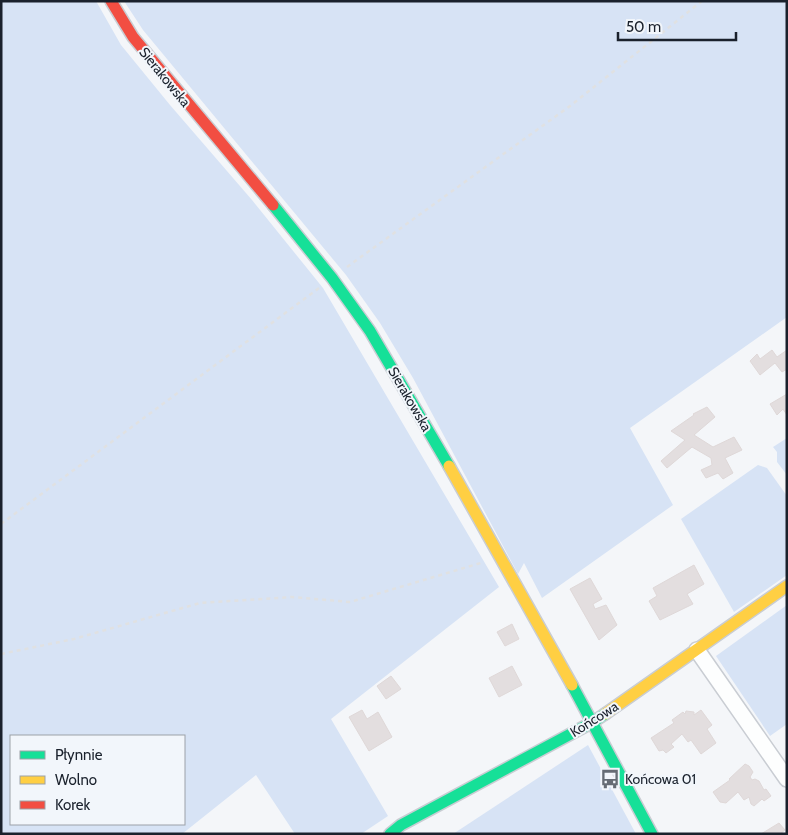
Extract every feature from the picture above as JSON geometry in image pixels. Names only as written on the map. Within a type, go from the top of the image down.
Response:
[{"type":"street","name":"Sierakowska","points":[[111,1],[139,45],[332,278],[370,331],[501,557],[593,722],[652,834]]},
{"type":"street","name":"Końcowa","points":[[400,831],[593,722],[787,586]]},
{"type":"street","points":[[697,650],[787,779]]},
{"type":"path","points":[[1,524],[332,278],[570,106],[702,1]]},
{"type":"path","points":[[1,654],[74,639],[200,603],[292,597],[350,602],[501,557]]},
{"type":"shaded area","points":[[1,1],[96,1],[121,45],[252,200],[323,288],[499,587],[331,719],[388,816],[361,834],[295,834],[256,775],[182,834],[1,834]]},
{"type":"shaded area","points":[[124,1],[787,1],[787,317],[630,428],[673,505],[542,598],[524,563],[518,574],[413,378],[380,323],[346,275],[143,30]]},
{"type":"shaded area","points":[[787,438],[787,475],[777,462],[777,452],[773,447]]},
{"type":"shaded area","points":[[758,465],[767,468],[787,496],[787,575],[734,612],[681,519]]},
{"type":"shaded area","points":[[787,605],[787,724],[770,736],[716,656]]},
{"type":"shaded area","points":[[588,745],[636,834],[453,834]]},
{"type":"building","points":[[772,350],[777,357],[787,350],[787,369],[782,372],[775,363],[760,375],[750,361],[757,354],[760,359]]},
{"type":"building","points":[[787,394],[787,415],[783,409],[777,415],[770,404]]},
{"type":"building","points":[[707,407],[715,417],[694,435],[713,447],[734,437],[742,450],[725,458],[733,473],[723,479],[718,473],[706,478],[701,470],[712,465],[711,458],[692,447],[667,468],[661,461],[685,440],[671,431],[693,414]]},
{"type":"building","points":[[694,565],[704,584],[687,594],[693,604],[660,620],[649,601],[657,596],[653,588]]},
{"type":"building","points":[[590,578],[602,599],[593,604],[595,609],[606,605],[617,625],[599,640],[570,589]]},
{"type":"building","points":[[512,624],[519,639],[505,646],[497,632]]},
{"type":"building","points":[[512,666],[522,685],[499,697],[489,678]]},
{"type":"building","points":[[391,676],[401,689],[386,699],[377,686]]},
{"type":"building","points":[[362,710],[367,719],[378,712],[392,737],[369,751],[349,717]]},
{"type":"building","points":[[701,710],[712,725],[707,729],[716,743],[701,754],[691,740],[688,742],[682,734],[671,744],[674,747],[666,753],[663,750],[659,751],[651,738],[674,723],[672,720],[683,712],[685,714],[686,711],[694,712],[694,715]]},
{"type":"building","points":[[745,764],[753,772],[750,777],[752,780],[759,781],[764,790],[766,789],[771,796],[764,801],[762,799],[754,806],[751,804],[749,797],[744,800],[738,792],[726,803],[720,802],[713,792],[730,780]]},
{"type":"building","points":[[779,823],[785,830],[780,834],[761,834]]},
{"type":"traffic: fast","points":[[273,205],[332,278],[370,331],[449,466]]},
{"type":"traffic: fast","points":[[572,685],[652,834]]},
{"type":"traffic: fast","points":[[390,834],[401,825],[605,714]]},
{"type":"traffic: slow","points":[[449,466],[572,685]]},
{"type":"traffic: slow","points":[[605,714],[787,586]]},
{"type":"traffic: jam","points":[[111,1],[133,37],[273,205]]},
{"type":"place","name":"Końcowa 01","points":[[610,779]]}]
